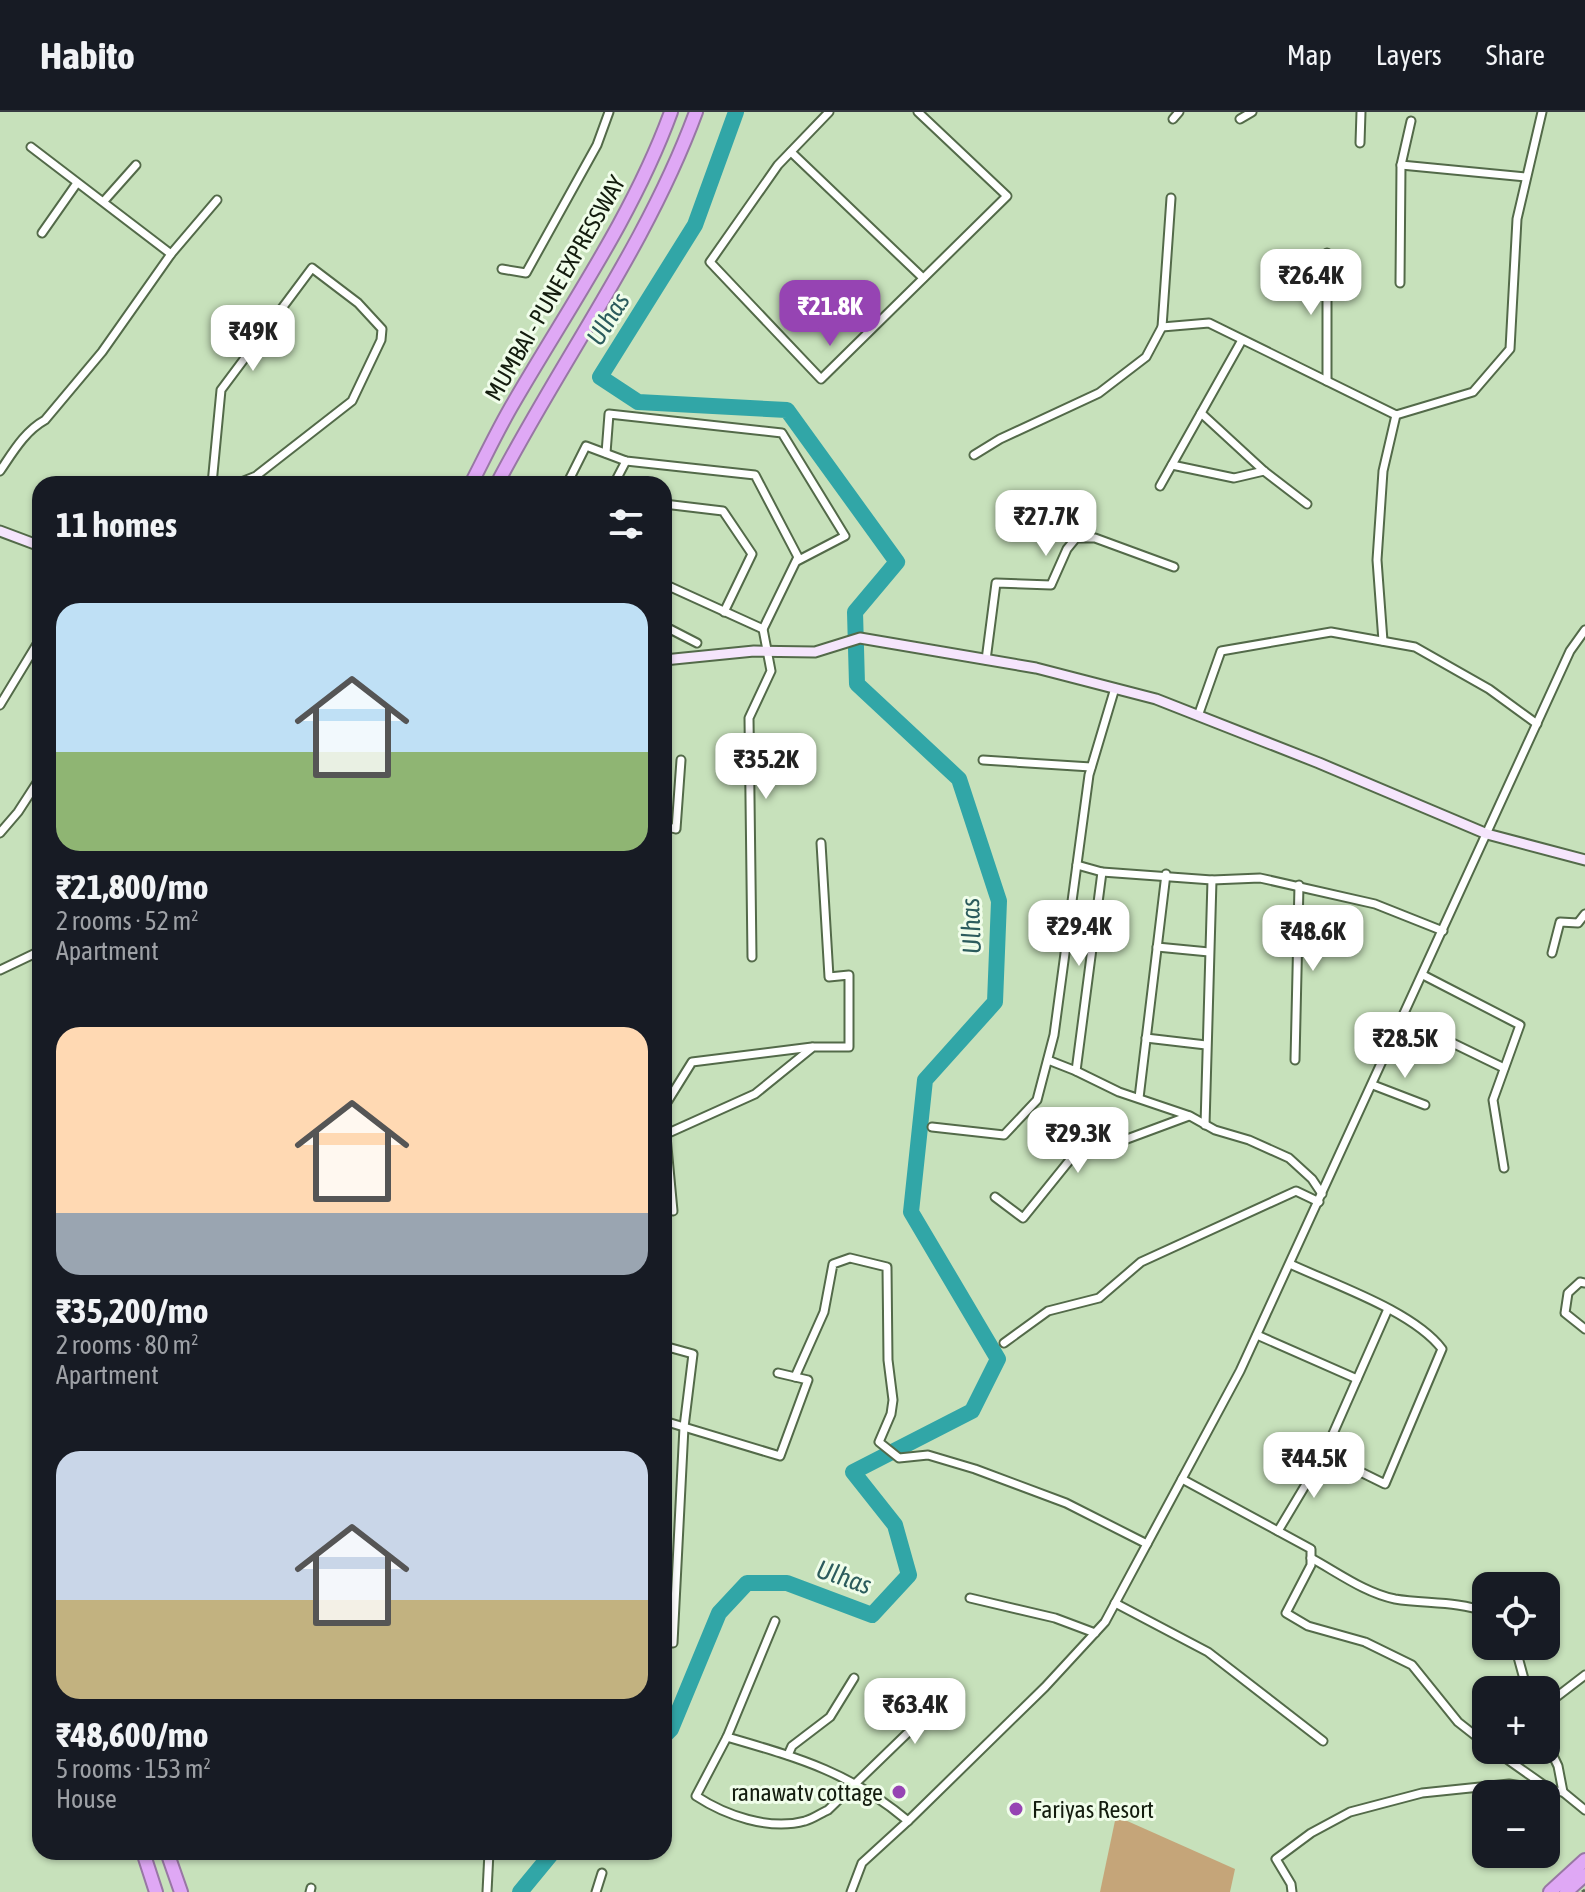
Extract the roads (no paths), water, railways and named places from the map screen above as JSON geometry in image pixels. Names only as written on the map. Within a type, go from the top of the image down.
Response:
[{"type":"highway","name":"MUMBAI - PUNE EXPRESSWAY","points":[[475,476],[512,405],[620,224],[657,152],[671,112]]},
{"type":"highway","name":"MUMBAI - PUNE EXPRESSWAY","points":[[501,476],[532,417],[633,248],[678,161],[696,112]]},
{"type":"highway","points":[[146,1860],[156,1892]]},
{"type":"highway","points":[[170,1860],[181,1892]]},
{"type":"highway","points":[[1550,1892],[1585,1860]]},
{"type":"highway","points":[[1566,1892],[1585,1875]]},
{"type":"street","points":[[502,269],[526,273],[597,145],[609,112]]},
{"type":"street","points":[[829,112],[778,165],[710,262],[821,379],[1007,196],[918,112]]},
{"type":"street","points":[[1240,119],[1252,112]]},
{"type":"street","points":[[1360,143],[1361,112]]},
{"type":"street","points":[[1162,327],[1209,323],[1396,415],[1473,392],[1510,349],[1517,219],[1542,112]]},
{"type":"street","points":[[1400,283],[1401,165],[1411,121]]},
{"type":"street","points":[[31,147],[171,254]]},
{"type":"street","points":[[791,152],[923,278]]},
{"type":"street","points":[[104,201],[136,165]]},
{"type":"street","points":[[1401,165],[1526,177]]},
{"type":"street","points":[[42,233],[77,183]]},
{"type":"street","points":[[974,455],[1000,439],[1099,393],[1146,357],[1162,327],[1171,198]]},
{"type":"street","points":[[0,471],[18,445],[45,420],[102,352],[171,254],[217,200]]},
{"type":"street","points":[[1327,253],[1327,381]]},
{"type":"street","points":[[213,476],[221,390],[312,268],[358,303],[382,329],[381,340],[352,401],[256,476]]},
{"type":"street","points":[[1160,486],[1242,340]]},
{"type":"street","points":[[1201,413],[1264,471],[1307,504]]},
{"type":"street","points":[[606,453],[609,414],[782,433],[845,536],[795,562]]},
{"type":"street","points":[[1383,641],[1377,560],[1383,471],[1396,415]]},
{"type":"street","points":[[571,476],[586,446],[626,461],[755,475],[798,557],[763,629],[771,671],[749,718],[752,957]]},
{"type":"street","points":[[618,476],[626,461]]},
{"type":"street","points":[[1172,465],[1234,478],[1264,471]]},
{"type":"street","points":[[672,505],[723,511],[752,554],[724,612]]},
{"type":"street","points":[[0,531],[32,543]]},
{"type":"street","points":[[986,660],[996,583],[1051,585],[1067,549],[1076,538],[1095,538],[1174,567]]},
{"type":"street","points":[[672,588],[763,629]]},
{"type":"street","points":[[672,630],[697,643]]},
{"type":"street","points":[[851,1892],[862,1863],[1045,1687],[1105,1622],[1257,1335],[1570,651],[1585,630]]},
{"type":"street","points":[[1198,716],[1221,651],[1331,632],[1415,647],[1489,689],[1537,724]]},
{"type":"street","points":[[672,659],[754,651],[815,652],[860,638],[1036,668],[1156,699],[1487,834],[1585,860]]},
{"type":"street","points":[[0,705],[32,652]]},
{"type":"street","points":[[932,1127],[1004,1135],[1037,1100],[1054,1035],[1091,767],[1115,688]]},
{"type":"street","points":[[672,828],[676,829],[681,760]]},
{"type":"street","points":[[983,760],[1091,767]]},
{"type":"street","points":[[0,833],[32,790]]},
{"type":"street","points":[[672,1094],[692,1062],[813,1047],[849,1047],[849,975],[829,977],[821,843]]},
{"type":"street","points":[[1077,865],[1102,872],[1166,874],[1212,880],[1260,878],[1299,885],[1375,904],[1443,931]]},
{"type":"street","points":[[1076,1071],[1102,872]]},
{"type":"street","points":[[1139,1098],[1166,874]]},
{"type":"street","points":[[1205,1125],[1212,880]]},
{"type":"street","points":[[1295,1060],[1299,885]]},
{"type":"street","points":[[1552,953],[1560,922],[1578,923],[1585,914]]},
{"type":"street","points":[[1157,947],[1209,952]]},
{"type":"street","points":[[0,970],[32,955]]},
{"type":"street","points":[[1423,975],[1520,1025],[1493,1100],[1504,1168]]},
{"type":"street","points":[[1403,1019],[1504,1068]]},
{"type":"street","points":[[1146,1038],[1206,1045]]},
{"type":"street","points":[[672,1132],[755,1094],[813,1047]]},
{"type":"street","points":[[1048,1060],[1289,1158],[1312,1179],[1320,1198]]},
{"type":"street","points":[[1373,1085],[1425,1105]]},
{"type":"street","points":[[995,1197],[1023,1218],[1069,1161],[1081,1151],[1100,1149],[1190,1116]]},
{"type":"street","points":[[1004,1343],[1048,1311],[1099,1298],[1141,1262],[1296,1191],[1320,1198]]},
{"type":"street","points":[[672,1202],[673,1211]]},
{"type":"street","points":[[795,1377],[824,1312],[833,1264],[850,1258],[887,1267],[888,1360],[893,1400],[891,1414],[879,1442],[899,1458],[928,1455],[1066,1503],[1147,1544]]},
{"type":"street","points":[[1290,1264],[1418,1324],[1442,1349],[1385,1484],[1324,1454]]},
{"type":"street","points":[[1585,1283],[1580,1282],[1568,1293],[1565,1313],[1585,1329]]},
{"type":"street","points":[[1278,1531],[1324,1454],[1388,1309]]},
{"type":"street","points":[[1257,1335],[1357,1379]]},
{"type":"street","points":[[672,1348],[693,1354],[684,1427],[672,1643]]},
{"type":"street","points":[[672,1423],[780,1456],[808,1380],[778,1373]]},
{"type":"street","points":[[1182,1479],[1311,1549],[1311,1565],[1286,1613],[1308,1626],[1365,1642],[1412,1665],[1458,1722],[1472,1733]]},
{"type":"street","points":[[1311,1558],[1390,1598],[1472,1608]]},
{"type":"street","points":[[970,1598],[1055,1618],[1095,1633]]},
{"type":"street","points":[[1115,1603],[1208,1652],[1323,1741]]},
{"type":"street","points":[[775,1621],[727,1737],[696,1796],[720,1811],[770,1823],[805,1821],[828,1810],[954,1688]]},
{"type":"street","points":[[1560,1694],[1585,1675]]},
{"type":"street","points":[[788,1755],[792,1746],[830,1717],[854,1678]]},
{"type":"street","points":[[727,1737],[788,1755],[856,1782],[908,1821]]},
{"type":"street","points":[[1514,1764],[1538,1780]]},
{"type":"street","points":[[1557,1764],[1563,1792]]},
{"type":"street","points":[[1292,1892],[1291,1884],[1276,1859],[1311,1833],[1350,1812],[1422,1793],[1472,1786]]},
{"type":"street","points":[[1560,1791],[1585,1810]]},
{"type":"street","points":[[487,1892],[489,1860]]},
{"type":"street","points":[[596,1892],[602,1873]]},
{"type":"waterway","name":"Ulhas","points":[[672,1727],[719,1613],[747,1583],[787,1583],[872,1615],[909,1575],[895,1525],[853,1472],[972,1411],[998,1359],[911,1212],[925,1080],[995,1002],[999,901],[959,779],[857,684],[855,612],[897,562],[787,410],[638,402],[600,377],[695,225],[736,112]]},
{"type":"waterway","name":"Ulhas","points":[[520,1892],[546,1860]]},
{"type":"place","name":"ranawatv cottage","points":[[899,1792]]},
{"type":"place","name":"Fariyas Resort","points":[[1016,1809]]}]
